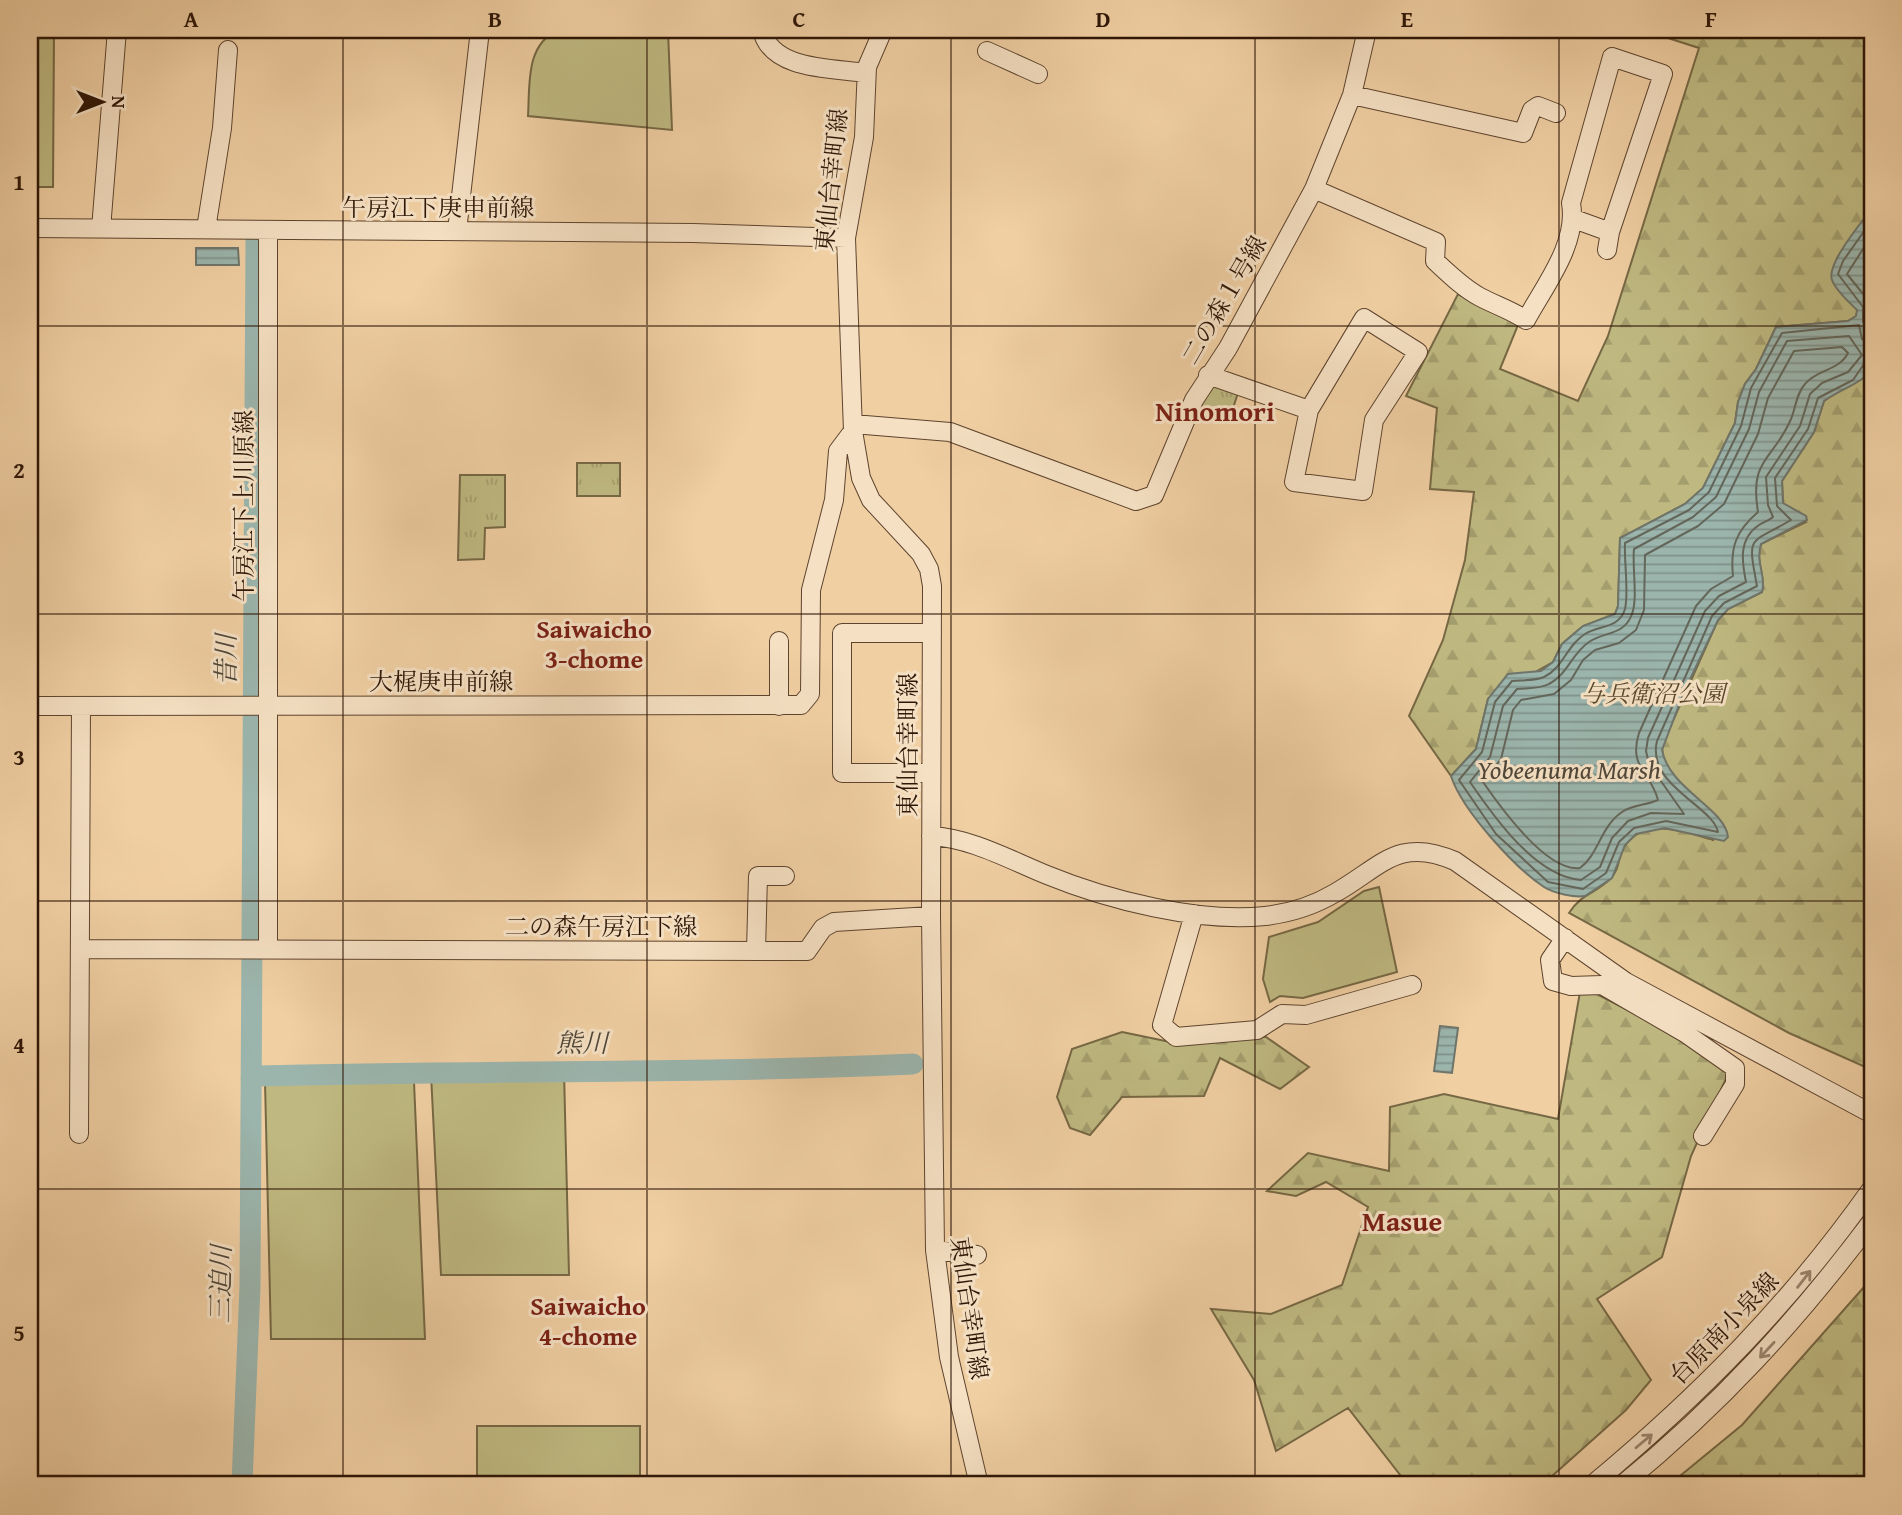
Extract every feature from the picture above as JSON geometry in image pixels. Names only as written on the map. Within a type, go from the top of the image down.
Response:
[{"type":"street","points":[[101,229],[117,30]]},
{"type":"street","points":[[457,231],[480,30]]},
{"type":"street","points":[[762,30],[769,46],[796,62],[866,73]]},
{"type":"street","name":"東仙台幸町線","points":[[883,30],[866,73],[864,137],[846,238],[853,428],[861,478],[872,500],[921,554],[929,569],[932,633],[931,916],[936,1250],[949,1357],[979,1485]]},
{"type":"street","name":"二の森１号線","points":[[853,428],[950,432],[1136,501],[1154,495],[1208,375],[1228,348],[1314,189],[1352,95],[1367,30]]},
{"type":"street","points":[[206,229],[222,128],[228,50]]},
{"type":"street","points":[[987,51],[1038,74]]},
{"type":"street","points":[[1314,189],[1436,242],[1435,261],[1453,278],[1479,297],[1504,306],[1526,320],[1554,274],[1574,219],[1571,203],[1612,57],[1666,67],[1610,232],[1607,250]]},
{"type":"street","points":[[1352,95],[1523,133],[1532,110],[1538,106],[1556,113]]},
{"type":"street","points":[[1574,219],[1610,232]]},
{"type":"street","name":"午房江下庚申前線","points":[[30,228],[457,231],[846,238]]},
{"type":"street","name":"午房江下上川原線","points":[[257,949],[258,705],[268,230]]},
{"type":"street","points":[[1364,318],[1418,352],[1374,420],[1363,491],[1294,482],[1308,410],[1364,318]]},
{"type":"street","points":[[1208,375],[1308,410]]},
{"type":"street","name":"大梶庚申前線","points":[[30,706],[801,705],[810,694],[811,590],[835,500],[838,451],[853,428]]},
{"type":"street","points":[[931,774],[842,773],[842,632],[932,633]]},
{"type":"street","points":[[779,641],[779,706]]},
{"type":"street","points":[[79,1134],[81,706]]},
{"type":"street","points":[[931,836],[959,839],[1074,886],[1223,919],[1267,916],[1304,909],[1337,892],[1384,858],[1406,851],[1427,852],[1455,861],[1626,982],[1872,1114]]},
{"type":"street","points":[[756,951],[758,876],[785,876]]},
{"type":"street","points":[[1194,914],[1162,1025],[1176,1037],[1257,1030],[1282,1014],[1306,1016],[1412,985]]},
{"type":"street","name":"二の森午房江下線","points":[[80,949],[807,951],[823,928],[835,922],[931,916]]},
{"type":"street","points":[[1565,938],[1550,960],[1553,981],[1571,986],[1602,985],[1685,1032],[1735,1068],[1735,1084],[1703,1136]]},
{"type":"street","name":"台原南小泉線","points":[[1592,1485],[1656,1432],[1737,1355],[1799,1286],[1872,1188]]},
{"type":"street","points":[[1622,1485],[1718,1402],[1783,1334],[1872,1221]]},
{"type":"street","points":[[936,1250],[977,1255]]},
{"type":"green space","points":[[30,30],[54,30],[53,187],[30,187]]},
{"type":"green space","points":[[558,30],[668,31],[672,130],[528,116],[531,67],[540,45]]},
{"type":"green space","points":[[1643,30],[1872,30],[1872,208],[1837,258],[1833,282],[1858,310],[1856,316],[1848,321],[1776,327],[1756,369],[1745,384],[1738,402],[1735,423],[1703,488],[1685,504],[1620,538],[1618,606],[1615,614],[1583,626],[1562,644],[1553,662],[1488,699],[1476,749],[1451,776],[1409,716],[1443,640],[1465,560],[1474,492],[1430,489],[1437,408],[1406,396],[1458,294],[1518,325],[1500,369],[1578,401],[1608,336],[1699,48]]},
{"type":"green space","points":[[1872,366],[1872,1070],[1789,1033],[1569,913],[1579,901],[1613,876],[1623,849],[1641,832],[1653,829],[1677,830],[1713,840],[1709,809],[1670,772],[1665,762],[1663,743],[1718,620],[1728,609],[1762,592],[1759,557],[1761,544],[1806,522],[1783,503],[1782,481],[1814,432],[1824,401]]},
{"type":"green space","points":[[1215,382],[1238,393],[1230,417],[1198,407]]},
{"type":"green space","points":[[577,463],[620,463],[620,496],[577,496]]},
{"type":"green space","points":[[460,475],[505,475],[505,527],[485,528],[484,559],[458,560]]},
{"type":"green space","points":[[1379,887],[1397,972],[1303,998],[1280,996],[1270,1002],[1263,979],[1269,937],[1318,922],[1364,891]]},
{"type":"green space","points":[[1581,986],[1655,1024],[1729,1072],[1691,1156],[1662,1257],[1597,1299],[1651,1380],[1626,1410],[1542,1485],[1408,1485],[1348,1408],[1276,1451],[1254,1380],[1211,1309],[1271,1314],[1342,1285],[1368,1207],[1326,1182],[1296,1196],[1267,1191],[1308,1153],[1389,1171],[1390,1107],[1444,1094],[1558,1119]]},
{"type":"green space","points":[[1122,1032],[1175,1043],[1230,1036],[1266,1037],[1309,1067],[1280,1089],[1220,1058],[1204,1096],[1122,1097],[1090,1135],[1070,1128],[1057,1097],[1072,1049]]},
{"type":"green space","points":[[564,1072],[569,1275],[441,1275],[431,1074]]},
{"type":"green space","points":[[265,1082],[414,1082],[425,1339],[271,1339]]},
{"type":"green space","points":[[1872,1278],[1872,1485],[1669,1485],[1742,1425]]},
{"type":"green space","points":[[477,1426],[640,1426],[640,1485],[477,1485]]},
{"type":"water","name":"Yobeenuma Marsh","points":[[1872,208],[1872,327],[1868,332],[1873,348],[1873,361],[1870,370],[1856,383],[1824,401],[1814,432],[1782,481],[1783,503],[1806,516],[1807,520],[1761,544],[1759,557],[1762,592],[1728,609],[1718,620],[1684,692],[1662,750],[1675,776],[1717,817],[1725,827],[1728,837],[1724,841],[1665,828],[1636,834],[1625,845],[1612,878],[1585,896],[1570,896],[1548,889],[1518,866],[1490,837],[1466,805],[1451,776],[1476,749],[1488,699],[1508,674],[1541,671],[1553,662],[1562,644],[1583,626],[1615,614],[1618,606],[1620,538],[1685,504],[1703,488],[1735,423],[1738,402],[1745,384],[1756,369],[1776,327],[1848,321],[1856,316],[1857,310],[1836,288],[1832,273],[1839,254]]},
{"type":"water","points":[[196,248],[238,248],[239,265],[196,265]]},
{"type":"water","points":[[1440,1026],[1458,1028],[1452,1073],[1434,1071]]},
{"type":"waterway","name":"昔川","points":[[237,1485],[242,1484],[250,1286],[256,241]]},
{"type":"waterway","name":"熊川","points":[[251,1079],[257,1076],[913,1064]]},
{"type":"district","name":"Ninomori","points":[[1215,410]]},
{"type":"district","name":"Saiwaicho 3-chome","points":[[594,643]]},
{"type":"district","name":"Masue","points":[[1402,1220]]},
{"type":"district","name":"Saiwaicho 4-chome","points":[[588,1320]]},
{"type":"park label","name":"与兵衛沼公園","points":[[1653,693]]},
{"type":"water label","name":"三迫川","points":[[220,1284]]}]
